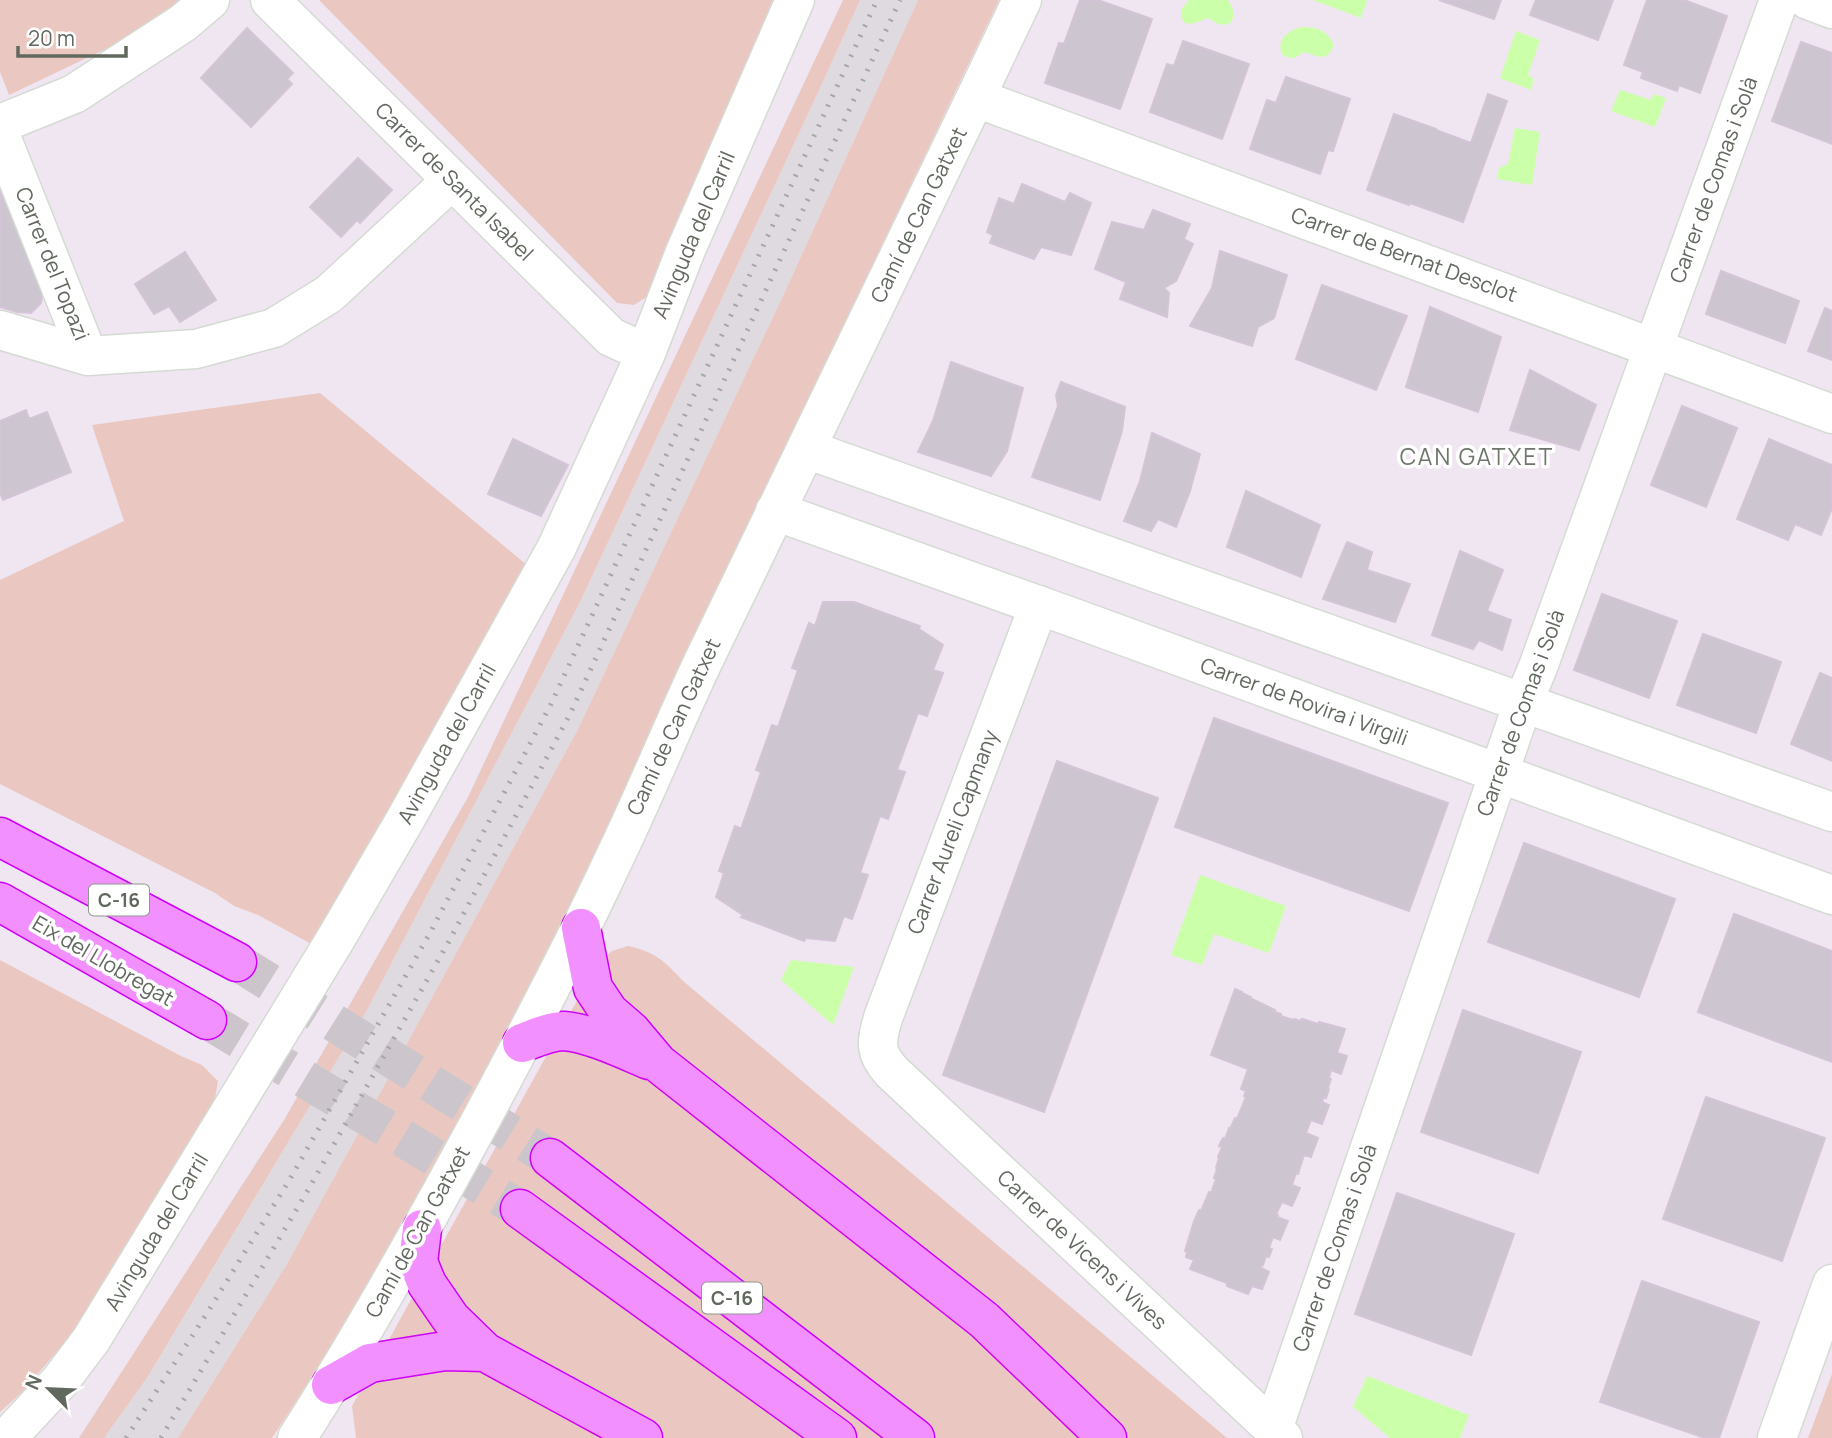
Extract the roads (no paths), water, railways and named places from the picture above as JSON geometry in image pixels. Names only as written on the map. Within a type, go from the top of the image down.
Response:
[{"type":"highway","name":"C-16","points":[[0,837],[237,962]]},
{"type":"highway","name":"Eix del Llobregat","points":[[0,902],[207,1020]]},
{"type":"highway","points":[[581,929],[593,988],[609,1012],[631,1031],[657,1063],[984,1320],[1107,1438]]},
{"type":"highway","points":[[522,1043],[544,1034],[563,1031],[583,1035],[657,1063]]},
{"type":"highway","name":"C-16","points":[[550,1158],[915,1438]]},
{"type":"highway","name":"C-16","points":[[520,1209],[837,1438]]},
{"type":"highway","points":[[422,1229],[418,1262],[427,1284],[451,1319],[485,1352],[643,1438]]},
{"type":"highway","points":[[331,1385],[370,1363],[445,1351],[485,1352]]},
{"type":"street","points":[[0,124],[75,94],[183,23],[210,0]]},
{"type":"street","name":"Carrer de Santa Isabel","points":[[270,0],[611,337],[646,353]]},
{"type":"street","name":"Avinguda del Carril","points":[[7,1438],[60,1381],[91,1340],[335,940],[556,549],[646,353],[685,252],[795,0]]},
{"type":"street","name":"Camí de Can Gatxet","points":[[297,1438],[422,1229],[581,929],[775,511],[1022,0]]},
{"type":"street","name":"Carrer de Comas i Solà","points":[[1278,1434],[1523,703],[1779,0]]},
{"type":"street","points":[[1808,0],[1832,9]]},
{"type":"street","name":"Carrer de Bernat Desclot","points":[[976,98],[1832,414]]},
{"type":"street","name":"Carrer del Topazi","points":[[0,134],[88,356]]},
{"type":"street","points":[[0,330],[88,356],[196,349],[274,328],[329,294],[452,180]]},
{"type":"street","points":[[806,449],[1832,812]]},
{"type":"street","name":"Carrer de Rovira i Virgili","points":[[775,511],[1832,895]]},
{"type":"street","name":"Carrer Aureli Capmany","points":[[881,1060],[877,1040],[883,1018],[1039,605]]},
{"type":"street","name":"Carrer de Vicens i Vives","points":[[881,1060],[1278,1434]]},
{"type":"street","points":[[1777,1438],[1832,1284]]},
{"type":"tunnel","points":[[237,962],[550,1158]]},
{"type":"tunnel","points":[[207,1020],[520,1209]]},
{"type":"railway","points":[[126,1438],[290,1179],[430,933],[551,704],[877,0]]},
{"type":"railway","points":[[161,1438],[308,1190],[448,943],[570,714],[900,0]]},
{"type":"district","name":"CAN GATXET","points":[[1477,457]]}]
